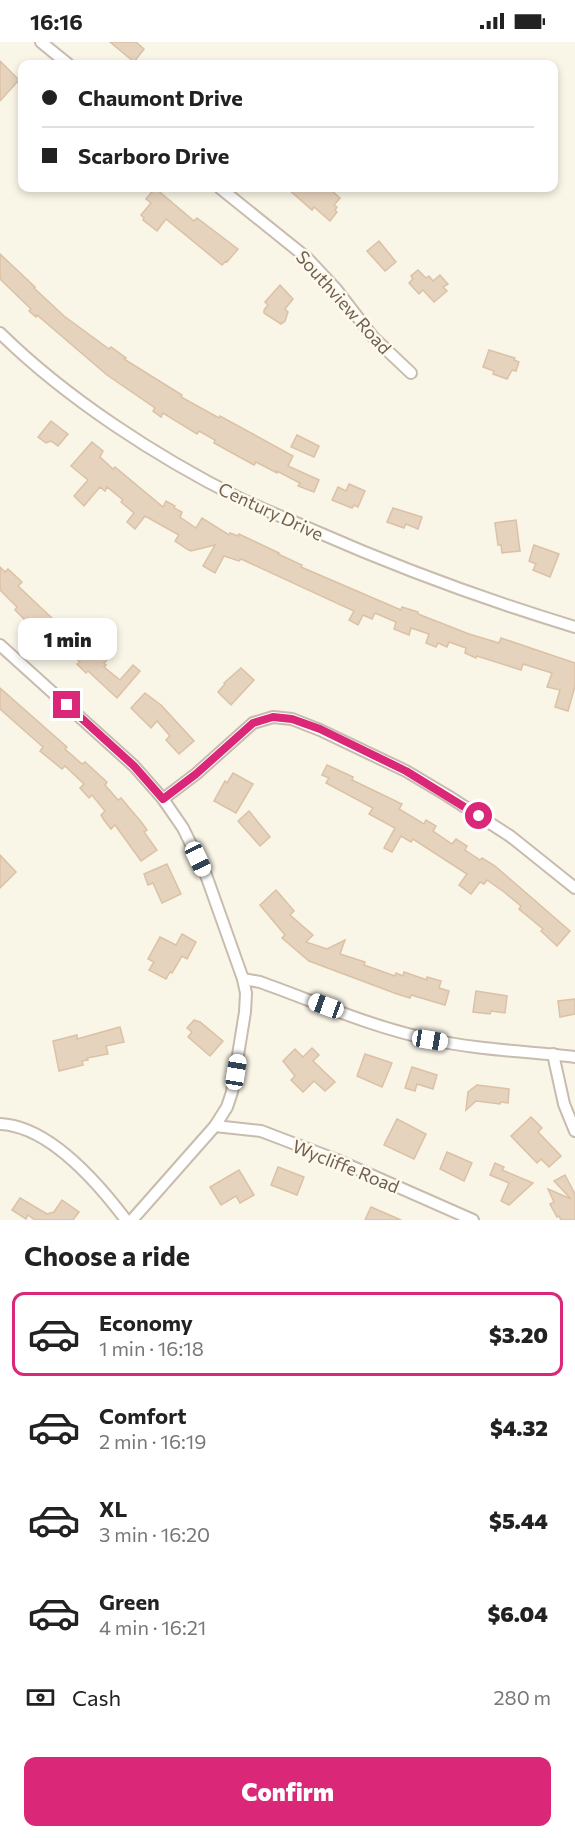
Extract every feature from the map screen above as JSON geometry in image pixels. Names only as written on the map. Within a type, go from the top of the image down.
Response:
[{"type":"street","points":[[41,42],[63,60]]},
{"type":"street","name":"Southview Road","points":[[225,192],[307,258],[336,289],[373,337],[411,373]]},
{"type":"street","name":"Century Drive","points":[[0,333],[63,387],[112,423],[194,474],[240,498],[390,564],[575,627]]},
{"type":"street","points":[[0,645],[134,766],[163,799],[183,828],[206,875],[243,979],[246,993],[245,1011],[232,1092],[227,1107],[215,1126],[132,1220]]},
{"type":"street","points":[[163,799],[196,774],[253,723],[273,717],[292,719],[320,729],[406,771],[448,796],[510,837],[575,888]]},
{"type":"street","points":[[243,979],[260,982],[391,1029],[430,1040],[510,1052],[575,1057]]},
{"type":"street","points":[[553,1054],[564,1104],[575,1131]]},
{"type":"street","points":[[0,1124],[24,1128],[46,1140],[83,1171],[110,1198],[126,1220]]},
{"type":"street","name":"Wycliffe Road","points":[[215,1126],[261,1131],[337,1160],[473,1220]]},
{"type":"building","points":[[110,42],[136,42],[144,49],[136,60],[132,60]]},
{"type":"building","points":[[0,61],[18,81],[0,101]]},
{"type":"building","points":[[152,192],[160,192],[194,221],[197,218],[238,249],[222,265],[166,219],[157,231],[143,220],[141,215],[151,203],[146,199]]},
{"type":"building","points":[[292,192],[333,192],[340,198],[334,205],[337,207],[335,210],[337,212],[330,221],[314,207],[312,210]]},
{"type":"building","points":[[379,241],[396,262],[385,271],[367,251]]},
{"type":"building","points":[[0,254],[64,316],[109,349],[111,347],[126,358],[124,359],[182,395],[181,397],[293,456],[288,466],[319,480],[314,492],[298,486],[300,483],[277,471],[277,473],[256,462],[254,465],[214,443],[215,440],[199,431],[197,434],[163,413],[161,417],[153,411],[155,408],[107,375],[37,315],[36,317],[29,311],[31,309],[0,279]]},
{"type":"building","points":[[418,270],[433,281],[440,275],[448,284],[443,287],[447,291],[434,302],[423,290],[419,294],[409,283],[413,279],[411,276]]},
{"type":"building","points":[[280,285],[293,299],[285,309],[288,312],[285,321],[281,324],[264,313],[268,305],[265,302]]},
{"type":"building","points":[[489,350],[515,358],[514,360],[519,362],[516,371],[512,370],[507,379],[483,367]]},
{"type":"building","points":[[51,421],[68,434],[58,446],[51,441],[46,443],[38,437]]},
{"type":"building","points":[[297,435],[319,446],[314,457],[291,447]]},
{"type":"building","points":[[92,442],[103,451],[100,457],[113,469],[115,467],[163,507],[166,501],[175,506],[174,508],[182,512],[180,517],[196,528],[202,518],[229,535],[230,533],[238,536],[239,534],[302,565],[301,567],[401,610],[402,607],[469,634],[499,643],[501,638],[575,663],[575,686],[568,711],[555,707],[560,690],[547,687],[552,673],[523,664],[521,670],[477,656],[476,658],[465,653],[466,648],[449,642],[447,647],[438,643],[436,647],[426,643],[429,634],[411,628],[409,635],[394,629],[396,622],[375,613],[372,619],[363,615],[358,625],[349,620],[354,611],[241,559],[239,561],[224,556],[215,573],[203,566],[215,545],[191,551],[175,541],[179,535],[145,516],[135,529],[127,522],[134,513],[107,487],[105,491],[100,487],[84,506],[74,496],[88,480],[71,466]]},
{"type":"building","points":[[349,484],[365,491],[358,507],[354,505],[352,508],[332,500],[338,487],[346,491]]},
{"type":"building","points":[[393,508],[422,517],[418,529],[406,524],[404,528],[387,522]]},
{"type":"building","points":[[516,520],[520,551],[502,553],[501,545],[498,545],[495,523]]},
{"type":"building","points":[[534,545],[559,554],[550,577],[533,570],[536,564],[529,561]]},
{"type":"building","points":[[0,567],[5,572],[8,569],[22,582],[18,586],[55,621],[57,619],[67,627],[71,622],[79,628],[74,633],[93,649],[94,647],[107,660],[104,667],[120,680],[133,665],[140,671],[117,698],[88,671],[86,673],[77,664],[80,662],[51,638],[49,640],[28,618],[26,621],[15,610],[17,607],[0,590]]},
{"type":"building","points":[[241,668],[254,680],[231,705],[218,692],[224,683]]},
{"type":"building","points":[[0,688],[67,747],[65,749],[82,764],[85,762],[107,782],[105,785],[118,800],[121,798],[142,823],[147,830],[144,832],[157,850],[141,861],[115,825],[111,829],[104,820],[101,815],[105,811],[92,795],[89,798],[80,788],[84,784],[65,766],[62,769],[40,751],[43,747],[0,709]]},
{"type":"building","points":[[145,693],[161,705],[194,741],[179,754],[166,740],[170,736],[157,721],[151,728],[131,708]]},
{"type":"building","points":[[327,765],[402,804],[399,809],[424,824],[426,820],[436,826],[433,831],[452,844],[456,839],[467,846],[465,850],[495,866],[570,931],[557,946],[541,931],[543,929],[519,909],[521,906],[504,892],[487,880],[484,884],[480,882],[471,894],[459,885],[467,874],[413,839],[411,842],[401,836],[392,852],[384,848],[395,828],[369,814],[373,808],[326,783],[329,778],[322,775]]},
{"type":"building","points":[[233,773],[253,784],[236,813],[214,801],[225,781],[227,783]]},
{"type":"building","points":[[249,811],[270,837],[260,846],[238,821]]},
{"type":"building","points":[[0,855],[16,872],[0,888]]},
{"type":"building","points":[[167,864],[181,894],[162,903],[153,883],[148,885],[144,874]]},
{"type":"building","points":[[276,890],[294,911],[290,915],[313,935],[306,942],[327,949],[345,940],[340,954],[365,962],[364,965],[395,976],[396,973],[403,976],[404,972],[427,980],[427,977],[441,981],[439,988],[449,991],[445,1005],[411,995],[410,998],[397,994],[309,961],[282,938],[285,935],[260,905]]},
{"type":"building","points":[[182,934],[196,942],[187,959],[182,956],[166,979],[149,970],[154,962],[148,959],[160,937],[176,945]]},
{"type":"building","points":[[476,991],[507,996],[505,1013],[473,1012]]},
{"type":"building","points":[[575,999],[575,1014],[560,1017],[558,1001]]},
{"type":"building","points":[[194,1020],[200,1022],[223,1041],[210,1056],[188,1037],[192,1032],[187,1028]]},
{"type":"building","points":[[120,1027],[124,1042],[106,1046],[108,1054],[87,1058],[88,1060],[82,1061],[83,1065],[59,1071],[53,1041],[77,1035],[77,1039]]},
{"type":"building","points":[[312,1048],[319,1055],[313,1061],[335,1082],[325,1091],[314,1081],[303,1092],[291,1080],[295,1076],[283,1061],[295,1049],[303,1057]]},
{"type":"building","points":[[365,1054],[392,1063],[382,1087],[357,1076]]},
{"type":"building","points":[[412,1067],[437,1075],[433,1089],[417,1084],[415,1091],[405,1088]]},
{"type":"building","points":[[477,1085],[509,1089],[508,1103],[476,1101],[466,1110],[468,1092]]},
{"type":"building","points":[[531,1117],[542,1128],[538,1132],[561,1156],[549,1167],[541,1159],[537,1163],[511,1136]]},
{"type":"building","points":[[397,1119],[426,1134],[414,1159],[384,1145]]},
{"type":"building","points":[[447,1152],[472,1163],[464,1181],[440,1169]]},
{"type":"building","points":[[495,1163],[504,1167],[502,1170],[533,1183],[509,1205],[501,1201],[509,1183],[490,1175]]},
{"type":"building","points":[[278,1167],[304,1177],[297,1195],[271,1185]]},
{"type":"building","points":[[239,1170],[254,1195],[240,1203],[236,1196],[221,1205],[210,1187]]},
{"type":"building","points":[[565,1175],[575,1194],[575,1220],[561,1220],[550,1204],[554,1202],[548,1189],[571,1199],[554,1181]]},
{"type":"building","points":[[20,1198],[47,1214],[54,1212],[62,1200],[79,1212],[73,1220],[35,1220],[28,1215],[26,1219],[12,1210]]},
{"type":"building","points":[[371,1207],[401,1220],[365,1220]]},
{"type":"route","points":[[67,705],[134,766],[163,799],[196,774],[253,723],[273,717],[292,719],[320,729],[406,771],[479,816]]}]
